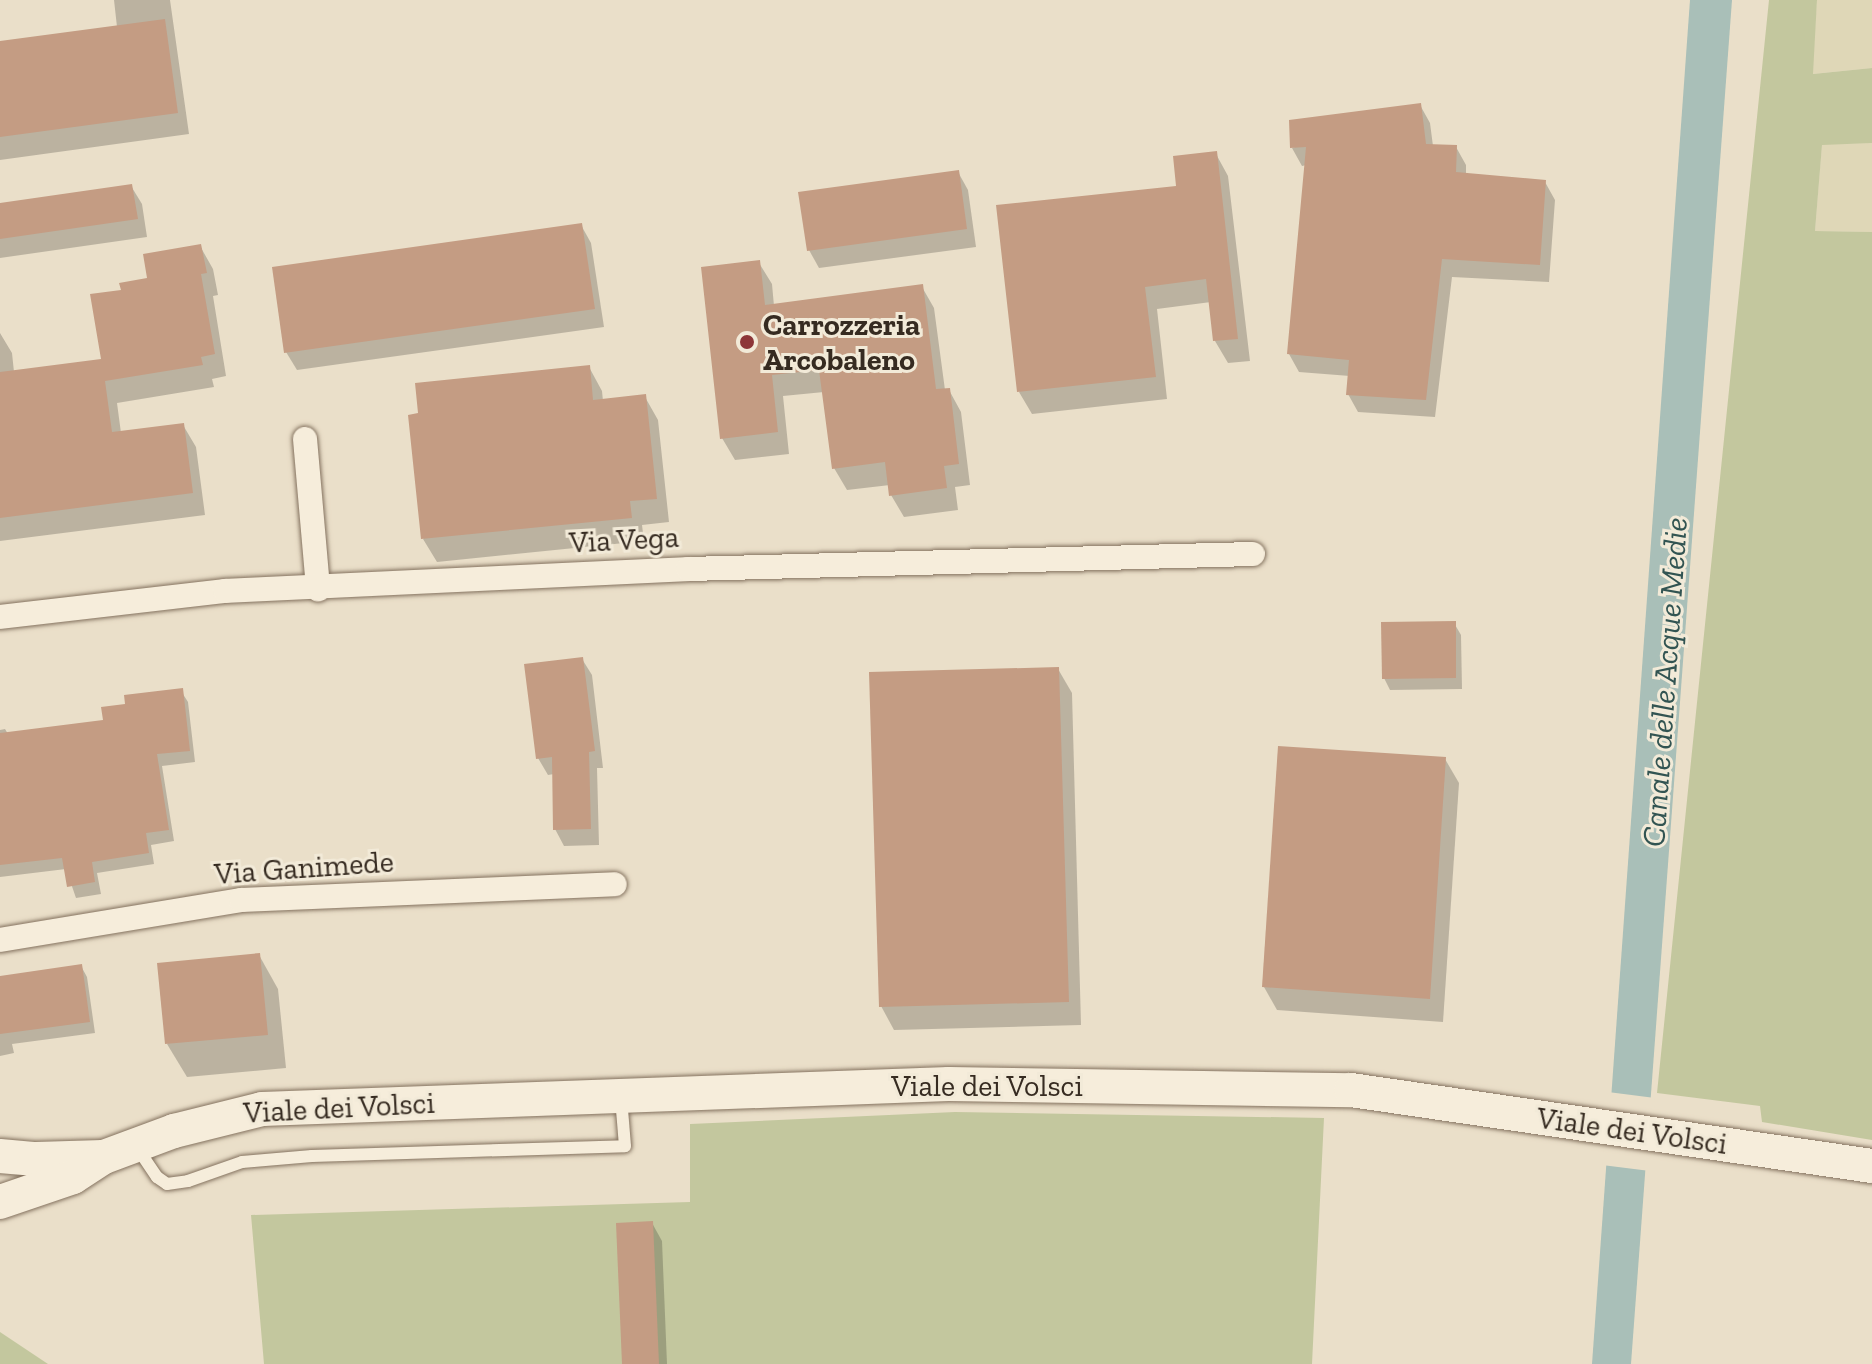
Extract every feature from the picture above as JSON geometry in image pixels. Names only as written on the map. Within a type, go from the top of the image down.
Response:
[{"type":"street","points":[[305,439],[318,589]]},
{"type":"street","name":"Via Vega","points":[[0,617],[225,591],[318,589],[688,569],[1253,554]]},
{"type":"street","name":"Via Ganimede","points":[[0,940],[241,900],[615,884]]},
{"type":"street","name":"Viale dei Volsci","points":[[0,1202],[73,1177],[104,1157],[230,1114],[290,1106],[949,1084],[1292,1087],[1384,1094],[1503,1114],[1872,1166]]},
{"type":"street","name":"Viale dei Volsci","points":[[0,1156],[36,1159],[104,1157]]},
{"type":"lane","points":[[137,1146],[149,1168],[167,1184],[188,1181],[242,1162],[312,1156],[625,1146],[621,1097]]},
{"type":"shaded area","points":[[1817,0],[1872,0],[1872,68],[1812,74]]},
{"type":"shaded area","points":[[1872,143],[1872,232],[1815,231],[1822,144]]},
{"type":"green space","points":[[1769,0],[1817,0],[1813,74],[1872,68],[1872,143],[1822,145],[1815,231],[1872,232],[1872,1140],[1762,1122],[1760,1106],[1657,1093]]},
{"type":"green space","points":[[955,1112],[1324,1118],[1312,1364],[264,1364],[251,1215],[690,1202],[690,1124]]},
{"type":"green space","points":[[0,1332],[48,1364],[0,1364]]},
{"type":"water","name":"Canale delle Acque Medie","points":[[1690,0],[1732,0],[1631,1364],[1592,1364]]},
{"type":"pier","points":[[1608,1092],[1655,1098],[1650,1171],[1602,1165]]},
{"type":"building","points":[[165,19],[178,113],[0,137],[0,41]]},
{"type":"building","points":[[1421,103],[1426,144],[1457,145],[1456,172],[1546,180],[1540,265],[1442,259],[1426,400],[1346,395],[1349,360],[1287,354],[1306,147],[1290,148],[1289,120]]},
{"type":"building","points":[[1217,151],[1238,339],[1213,341],[1206,279],[1145,287],[1156,377],[1017,392],[996,205],[1176,186],[1173,156]]},
{"type":"building","points":[[959,170],[967,229],[807,251],[798,192]]},
{"type":"building","points":[[132,184],[138,219],[0,239],[0,203]]},
{"type":"building","points":[[582,223],[595,309],[284,353],[272,267]]},
{"type":"building","points":[[201,244],[207,273],[201,274],[215,354],[201,357],[203,365],[105,381],[112,432],[184,423],[193,493],[0,518],[0,372],[101,359],[90,294],[121,290],[119,283],[147,278],[143,254]]},
{"type":"building","points":[[760,260],[765,305],[923,284],[936,389],[950,388],[959,464],[944,466],[947,488],[889,496],[885,462],[832,469],[819,370],[772,375],[778,432],[720,439],[701,267]]},
{"type":"building","points":[[590,365],[593,400],[646,394],[657,499],[630,501],[632,518],[421,539],[408,415],[418,413],[415,383]]},
{"type":"building","points":[[1456,621],[1456,678],[1382,679],[1381,622]]},
{"type":"building","points":[[583,657],[595,751],[589,752],[591,829],[553,830],[552,757],[536,759],[524,664]]},
{"type":"building","points":[[1059,667],[1069,1002],[879,1007],[869,672]]},
{"type":"building","points":[[183,688],[190,751],[157,754],[169,830],[146,833],[149,853],[92,862],[95,882],[67,887],[62,858],[0,865],[0,733],[103,720],[101,707],[125,704],[124,695]]},
{"type":"building","points":[[1278,746],[1446,757],[1430,999],[1262,987]]},
{"type":"building","points":[[260,953],[268,1035],[165,1044],[157,963]]},
{"type":"building","points":[[82,964],[90,1022],[0,1034],[0,976]]},
{"type":"building","points":[[653,1221],[659,1364],[622,1364],[616,1223]]},
{"type":"place","name":"Carrozzeria Arcobaleno","points":[[747,342]]}]
